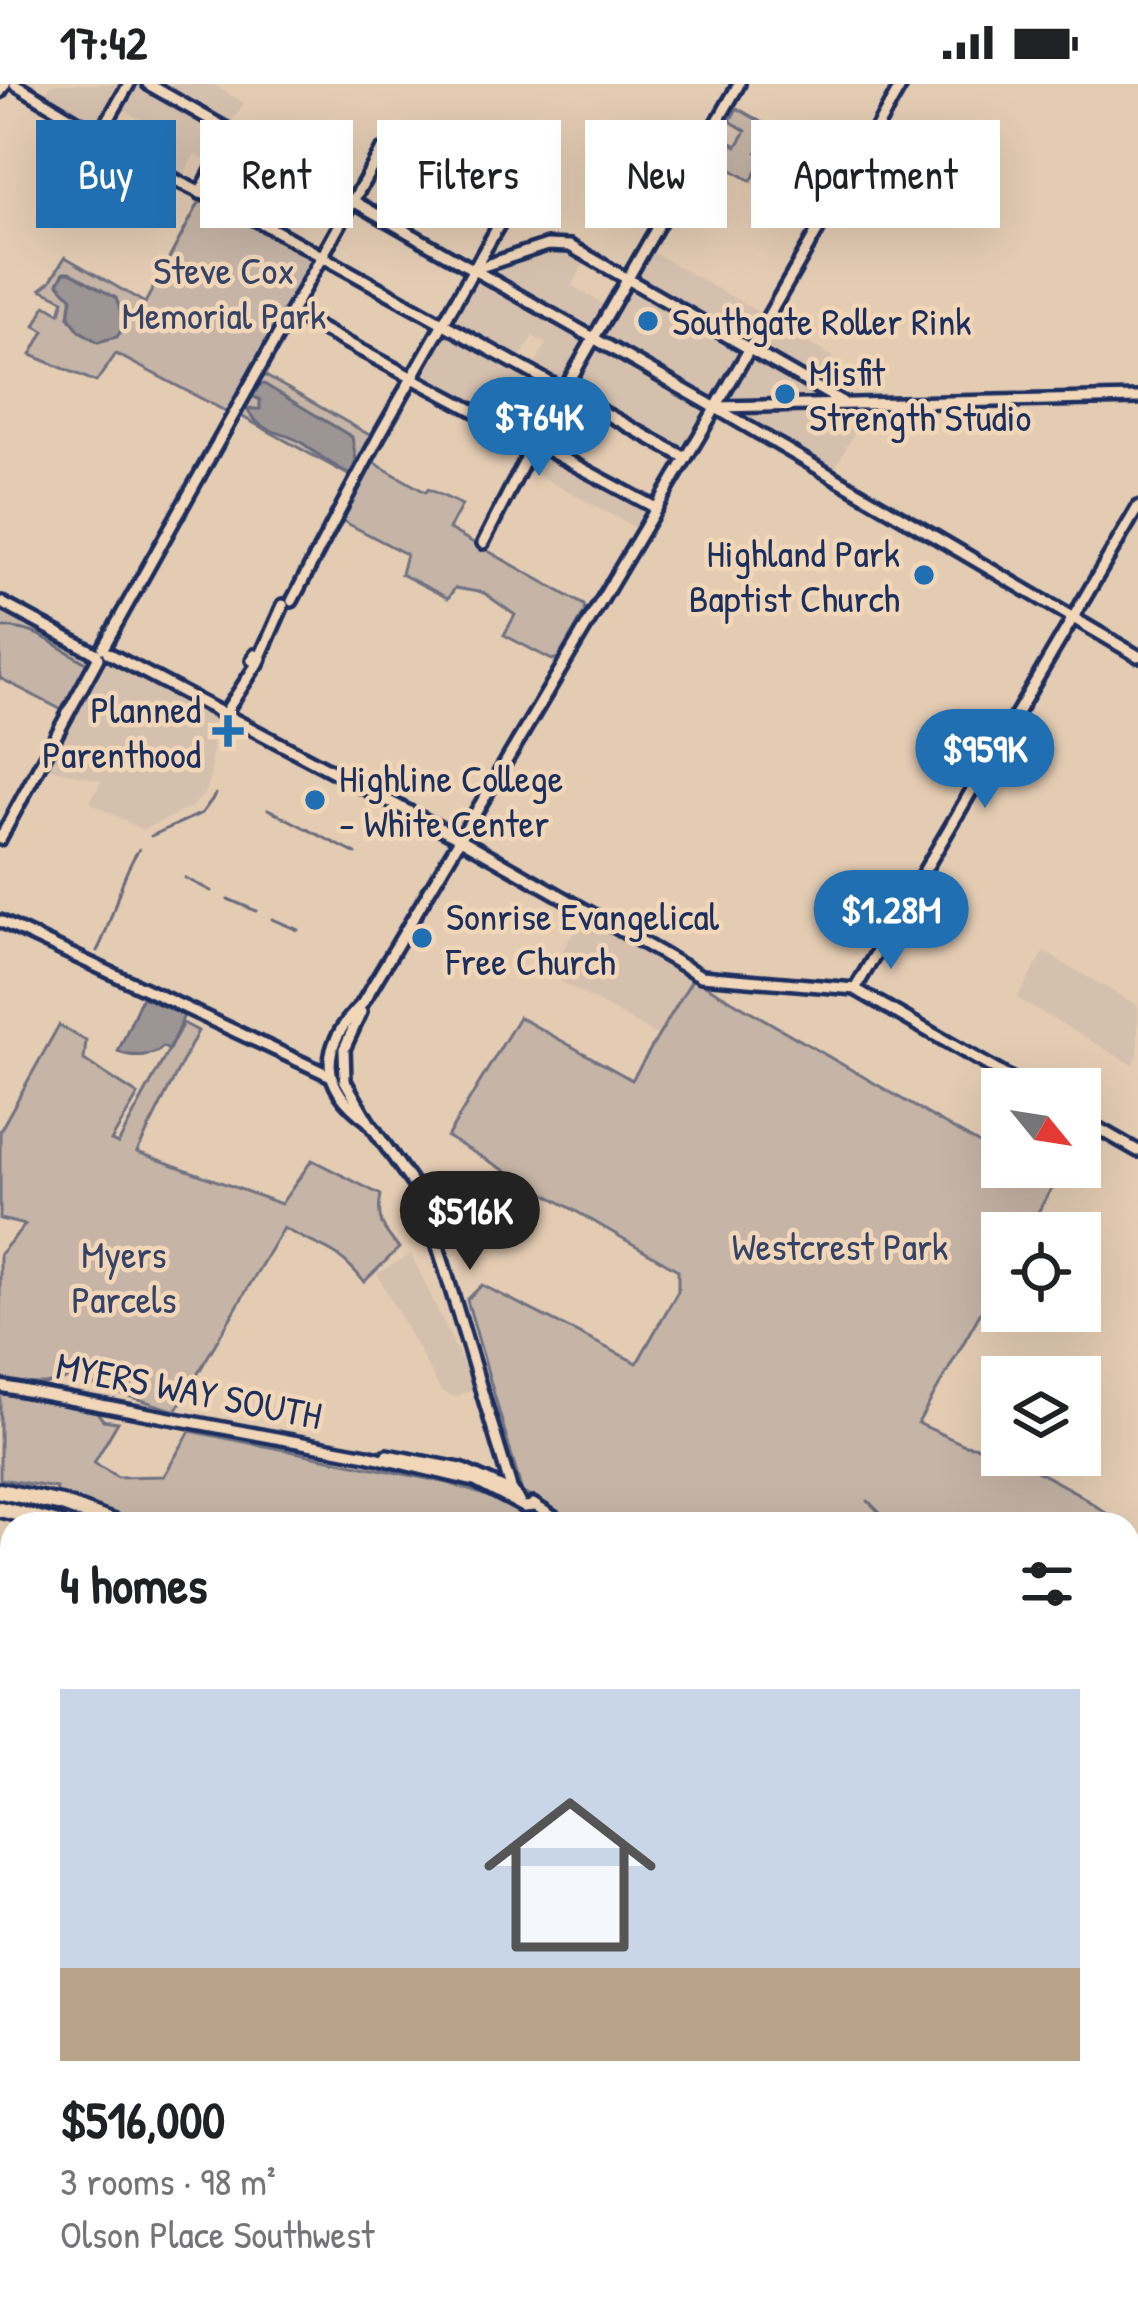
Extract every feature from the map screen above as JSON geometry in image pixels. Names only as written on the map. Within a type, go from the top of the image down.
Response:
[{"type":"highway","points":[[0,1491],[84,1512]]},
{"type":"street","points":[[0,92],[4,84]]},
{"type":"street","points":[[15,84],[76,120]]},
{"type":"street","points":[[108,120],[130,84]]},
{"type":"street","points":[[148,84],[210,120]]},
{"type":"street","points":[[483,543],[535,441],[598,340],[739,84]]},
{"type":"street","points":[[326,1073],[362,1004],[686,458],[711,405],[726,391],[751,349],[902,84]]},
{"type":"street","points":[[353,200],[377,158]]},
{"type":"street","points":[[176,179],[200,193]]},
{"type":"street","points":[[353,203],[744,424],[1138,656]]},
{"type":"street","points":[[268,228],[686,458]]},
{"type":"street","points":[[0,839],[338,228]]},
{"type":"street","points":[[224,716],[497,228]]},
{"type":"street","points":[[474,269],[561,244],[845,404]]},
{"type":"street","points":[[291,313],[656,508]]},
{"type":"street","points":[[812,404],[820,398],[818,387]]},
{"type":"street","points":[[726,391],[742,405],[744,424]]},
{"type":"street","points":[[711,405],[1138,398]]},
{"type":"street","points":[[855,989],[1138,507]]},
{"type":"street","points":[[0,602],[459,838],[701,976],[855,989],[992,1068]]},
{"type":"street","points":[[0,921],[326,1073],[368,1121]]},
{"type":"street","points":[[326,1073],[341,1031],[362,1004]]},
{"type":"street","points":[[346,1039],[345,1081],[424,1200],[477,1373],[488,1391],[489,1411],[511,1488]]},
{"type":"street","points":[[1101,1130],[1138,1151]]},
{"type":"street","name":"MYERS WAY SOUTH","points":[[0,1386],[367,1454],[488,1482],[530,1505]]},
{"type":"street","points":[[504,1456],[488,1482],[511,1488],[542,1512]]},
{"type":"shaded area","points":[[51,84],[134,84],[200,122],[200,157],[195,154],[182,177],[176,174],[176,120],[142,120],[115,105],[106,120],[83,120],[44,97]]},
{"type":"shaded area","points":[[162,84],[213,84],[244,103],[233,120],[223,120]]},
{"type":"shaded area","points":[[734,104],[761,120],[751,120],[751,183],[727,169],[725,120]]},
{"type":"shaded area","points":[[552,250],[568,250],[586,260],[572,286],[607,306],[595,327],[493,274],[495,269]]},
{"type":"shaded area","points":[[649,250],[760,313],[747,337],[638,278],[636,272]]},
{"type":"shaded area","points":[[64,272],[116,298],[125,324],[117,337],[98,342],[80,331],[69,317],[72,298],[58,283]]},
{"type":"shaded area","points":[[478,280],[707,410],[683,450],[534,366],[546,344],[533,336],[515,367],[527,375],[501,419],[422,375],[472,282]]},
{"type":"shaded area","points":[[632,288],[737,347],[713,397],[602,334]]},
{"type":"shaded area","points":[[775,325],[833,357],[815,389],[864,415],[834,470],[746,419],[731,395],[754,355],[803,382],[806,375],[761,348]]},
{"type":"shaded area","points":[[264,384],[352,437],[356,460],[352,472],[253,418],[247,409],[260,409],[260,400],[252,396]]},
{"type":"shaded area","points":[[539,448],[645,507],[634,527],[525,468]]},
{"type":"shaded area","points":[[105,661],[214,719],[206,792],[192,807],[142,830],[90,802],[101,781],[46,767]]},
{"type":"shaded area","points":[[583,917],[693,977],[658,1036],[548,974]]},
{"type":"shaded area","points":[[1044,952],[1138,1006],[1138,1055],[1133,1065],[1017,998]]},
{"type":"shaded area","points":[[142,997],[184,1015],[169,1050],[163,1047],[142,1056],[118,1052]]},
{"type":"shaded area","points":[[411,1254],[475,1389],[454,1397],[441,1391],[377,1274]]},
{"type":"green space","points":[[737,108],[757,120],[751,120],[751,181],[727,167],[727,141],[737,146],[746,131],[730,121]]},
{"type":"green space","name":"Steve Cox Memorial Park","points":[[200,203],[200,228],[255,228],[313,259],[229,413],[116,354],[96,382],[31,355],[44,331],[35,326],[46,305],[60,313],[64,300],[41,289],[65,257],[145,303]],"holes":[[[74,275],[121,311],[123,332],[98,342],[69,317]]]},
{"type":"green space","points":[[264,375],[373,437],[352,477],[239,415]]},
{"type":"green space","points":[[371,461],[425,492],[428,489],[462,505],[449,529],[584,605],[558,658],[552,660],[504,635],[515,615],[484,593],[455,588],[448,598],[401,574],[406,554],[339,519]]},
{"type":"green space","points":[[0,609],[91,655],[64,711],[0,678]]},
{"type":"green space","name":"Westcrest Park","points":[[693,978],[981,1145],[981,1188],[1052,1188],[1038,1212],[981,1212],[981,1312],[918,1423],[965,1445],[981,1447],[981,1476],[1046,1476],[1105,1512],[555,1512],[522,1492],[467,1300],[482,1285],[637,1363],[678,1291],[678,1270],[447,1137],[519,1017],[632,1080]]},
{"type":"green space","name":"Myers Parcels","points":[[183,1023],[198,1031],[137,1152],[281,1204],[312,1160],[381,1195],[382,1224],[399,1248],[364,1282],[336,1254],[283,1228],[176,1411],[71,1378],[45,1384],[0,1383],[0,1254],[25,1225],[0,1219],[0,1131],[59,1025],[86,1041],[84,1060],[138,1095],[111,1141],[118,1144]]},
{"type":"green space","points":[[0,1393],[97,1412],[103,1420],[118,1422],[94,1463],[118,1477],[164,1476],[190,1431],[448,1483],[520,1512],[51,1512],[56,1488],[0,1479]]},
{"type":"waterway","points":[[0,628],[36,634],[88,664]]},
{"type":"waterway","points":[[151,836],[202,813],[216,794]]},
{"type":"waterway","points":[[268,809],[303,827]]},
{"type":"waterway","points":[[305,828],[356,854]]},
{"type":"waterway","points":[[97,951],[139,849]]},
{"type":"waterway","points":[[185,878],[211,891]]},
{"type":"waterway","points":[[228,899],[256,911]]},
{"type":"waterway","points":[[272,919],[298,930]]},
{"type":"waterway","points":[[868,1501],[879,1512]]},
{"type":"place","name":"Southgate Roller Rink","points":[[648,321]]},
{"type":"place","name":"Misfit Strength Studio","points":[[785,394]]},
{"type":"place","name":"Highland Park Baptist Church","points":[[924,575]]},
{"type":"place","name":"Planned Parenthood","points":[[228,731]]},
{"type":"place","name":"Highline College - White Center","points":[[315,800]]},
{"type":"place","name":"Sonrise Evangelical Free Church","points":[[422,938]]}]
